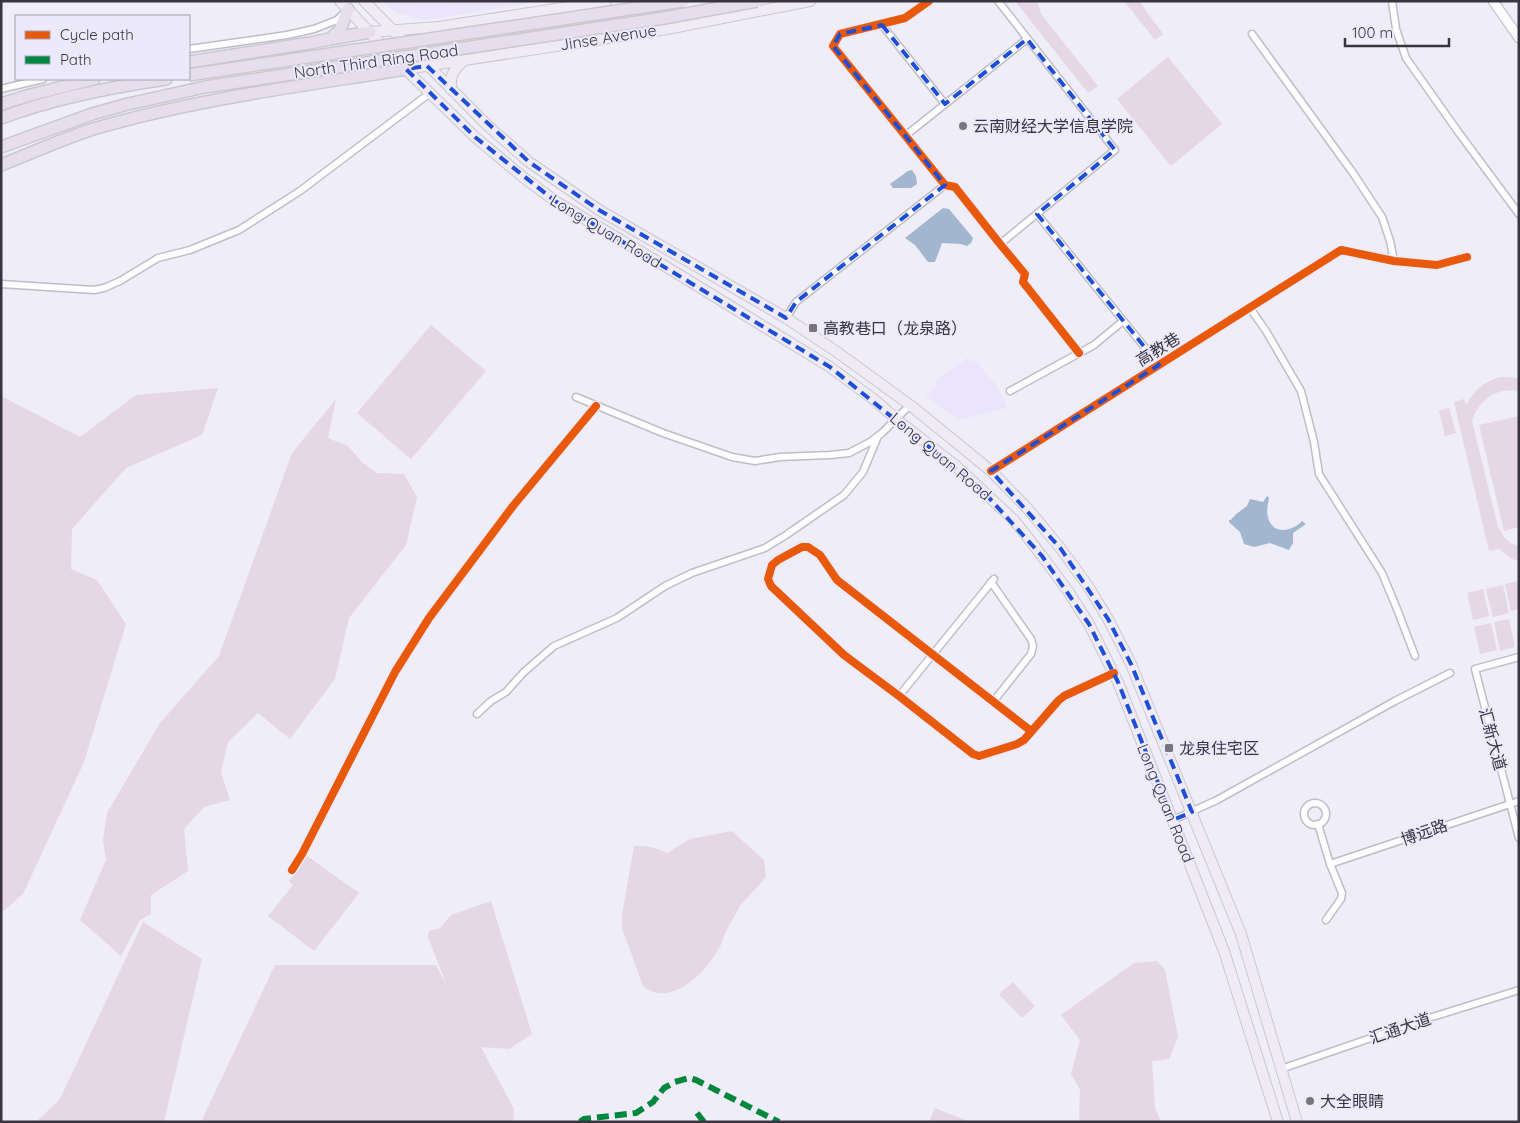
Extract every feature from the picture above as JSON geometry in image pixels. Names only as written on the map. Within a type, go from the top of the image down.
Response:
[{"type":"highway","name":"North Third Ring Road","points":[[190,76],[683,1]]},
{"type":"highway","name":"North Third Ring Road","points":[[1,147],[92,114],[205,87],[664,18],[757,1]]},
{"type":"highway","points":[[330,39],[340,30],[344,5]]},
{"type":"highway","points":[[190,62],[370,32]]},
{"type":"highway","points":[[1,165],[91,130],[173,108],[406,69]]},
{"type":"highway","points":[[1,104],[90,80]]},
{"type":"highway","points":[[1,118],[74,96],[159,80]]},
{"type":"main road","name":"Long Quan Road","points":[[364,1],[487,125],[529,162],[599,210],[786,318],[838,352],[910,405],[991,471],[1028,509],[1088,586],[1108,619],[1131,664],[1241,934],[1297,1122]]},
{"type":"main road","points":[[370,32],[439,27],[606,1]]},
{"type":"main road","name":"Jinse Avenue","points":[[406,69],[676,27],[810,1]]},
{"type":"main road","name":"Long Quan Road","points":[[344,5],[482,143],[555,201],[830,367],[876,401],[956,466],[1014,520],[1068,591],[1089,624],[1114,673],[1224,951],[1278,1122]]},
{"type":"main road","points":[[494,19],[486,27],[484,38],[490,48],[499,54]]},
{"type":"main road","points":[[452,89],[450,79],[454,70],[463,61]]},
{"type":"street","points":[[929,1],[905,18],[840,34],[833,46],[944,185],[955,187],[1025,274],[1023,282],[1079,353]]},
{"type":"street","points":[[998,1],[1116,150],[1000,244]]},
{"type":"street","points":[[1392,1],[1396,30],[1406,58],[1519,214]]},
{"type":"street","points":[[1493,1],[1519,38]]},
{"type":"street","points":[[190,49],[287,35],[314,29],[337,20],[344,5]]},
{"type":"street","points":[[882,25],[945,104]]},
{"type":"street","points":[[1252,34],[1353,173],[1382,218],[1390,241],[1394,261],[1437,266],[1467,257]]},
{"type":"street","points":[[905,136],[1028,39]]},
{"type":"street","points":[[1,89],[39,80]]},
{"type":"street","points":[[1,284],[94,290],[104,288],[120,281],[158,258],[190,250],[239,230],[300,191],[430,93]]},
{"type":"street","points":[[786,318],[796,302],[944,185]]},
{"type":"street","points":[[1037,214],[1159,365]]},
{"type":"street","name":"高教巷","points":[[991,471],[1340,250],[1394,261]]},
{"type":"street","points":[[1250,308],[1266,331],[1301,391],[1314,442],[1319,474],[1382,574],[1415,656]]},
{"type":"street","points":[[1010,391],[1094,345],[1123,321]]},
{"type":"street","points":[[576,397],[663,433],[732,457],[755,461],[780,457],[849,453],[878,436],[910,405]]},
{"type":"street","points":[[292,870],[394,672],[429,618],[513,506],[596,406]]},
{"type":"street","points":[[477,714],[491,701],[506,692],[524,672],[554,646],[617,618],[665,586],[692,573],[765,548],[844,495],[863,472],[878,436]]},
{"type":"street","points":[[1031,731],[837,580],[815,550],[808,547],[802,548],[772,565],[768,579],[771,586],[844,656],[969,751],[979,756],[1024,740],[1064,696],[1114,673]]},
{"type":"street","points":[[899,696],[993,580],[1031,639],[1033,646],[1029,657],[994,702]]},
{"type":"street","name":"汇新大道","points":[[1519,657],[1475,669],[1519,838]]},
{"type":"street","points":[[1173,820],[1217,800],[1386,706],[1450,673]]},
{"type":"street","name":"博远路","points":[[1330,864],[1519,801]]},
{"type":"street","points":[[1318,824],[1330,864],[1340,888],[1341,899],[1326,920]]},
{"type":"street","name":"汇通大道","points":[[1281,1069],[1519,990]]},
{"type":"highlighted area","points":[[882,25],[945,104],[1027,39],[1115,150],[1037,214],[1159,365],[991,471],[1061,549],[1108,619],[1131,664],[1192,812],[1173,820],[1118,682],[1089,624],[1042,556],[981,489],[830,367],[555,201],[475,137],[406,69],[427,66],[529,162],[599,210],[786,318],[796,302],[945,185],[833,46],[840,34]]},
{"type":"shaded area","points":[[382,1],[543,1],[426,20],[396,13]]},
{"type":"shaded area","points":[[1015,1],[1037,1],[1041,14],[1098,86],[1088,93]]},
{"type":"shaded area","points":[[1124,1],[1139,1],[1163,34],[1155,40]]},
{"type":"shaded area","points":[[1168,57],[1222,124],[1171,166],[1117,99]]},
{"type":"shaded area","points":[[431,325],[486,371],[411,459],[357,413]]},
{"type":"shaded area","points":[[967,358],[971,362],[975,360],[997,386],[1007,408],[959,420],[925,395],[938,386],[935,381]]},
{"type":"shaded area","points":[[1500,377],[1519,378],[1519,391],[1511,390],[1496,393],[1484,401],[1472,421],[1498,527],[1509,541],[1519,546],[1519,561],[1512,559],[1500,549],[1489,551],[1454,402],[1464,399],[1466,405],[1480,387]]},
{"type":"shaded area","points":[[218,388],[202,435],[126,468],[72,529],[71,569],[97,580],[126,624],[84,762],[23,894],[1,913],[1,396],[80,437],[136,395]]},
{"type":"shaded area","points":[[336,399],[328,438],[348,446],[361,461],[376,473],[404,474],[417,497],[406,545],[349,618],[335,679],[290,739],[258,713],[228,742],[221,772],[230,800],[204,807],[184,829],[188,871],[151,895],[151,914],[140,920],[121,956],[80,920],[106,860],[103,840],[107,813],[160,723],[219,656],[292,453]]},
{"type":"shaded area","points":[[1449,408],[1456,433],[1445,436],[1439,411]]},
{"type":"shaded area","points":[[1519,416],[1519,527],[1504,531],[1479,425]]},
{"type":"shaded area","points":[[1518,581],[1519,609],[1511,611],[1505,584]]},
{"type":"shaded area","points":[[1503,585],[1509,613],[1493,617],[1486,589]]},
{"type":"shaded area","points":[[1483,589],[1489,616],[1473,620],[1467,593]]},
{"type":"shaded area","points":[[1509,619],[1515,647],[1500,651],[1494,622]]},
{"type":"shaded area","points":[[1491,623],[1497,650],[1480,654],[1474,627]]},
{"type":"shaded area","points":[[732,831],[764,860],[766,877],[740,906],[720,946],[697,977],[687,985],[676,990],[665,993],[654,992],[643,986],[622,928],[622,915],[634,846],[651,847],[667,853],[690,839]]},
{"type":"shaded area","points":[[307,856],[359,893],[314,951],[268,916],[293,885],[289,881]]},
{"type":"shaded area","points":[[491,901],[532,1034],[509,1049],[481,1047],[514,1109],[513,1122],[201,1122],[275,965],[436,965],[447,986],[428,937],[429,931],[440,928],[451,915]]},
{"type":"shaded area","points":[[143,922],[202,959],[164,1122],[36,1122],[60,1099]]},
{"type":"shaded area","points":[[1157,961],[1165,970],[1178,1037],[1169,1059],[1152,1061],[1155,1108],[1161,1122],[1079,1122],[1080,1090],[1071,1074],[1080,1040],[1061,1015],[1134,963]]},
{"type":"shaded area","points":[[1013,982],[1035,1006],[1022,1018],[999,994]]},
{"type":"shaded area","points":[[935,1108],[965,1120],[965,1122],[929,1122]]},
{"type":"water","points":[[912,170],[916,176],[917,184],[911,188],[893,188],[890,184]]},
{"type":"water","points":[[943,208],[949,209],[973,238],[967,246],[942,243],[935,262],[928,262],[915,245],[905,238]]},
{"type":"water","points":[[1267,496],[1269,498],[1267,515],[1274,527],[1283,530],[1293,528],[1302,521],[1306,524],[1293,533],[1293,543],[1289,550],[1270,543],[1254,547],[1244,544],[1240,532],[1229,522],[1247,506],[1250,499],[1263,502]]},
{"type":"marked path","points":[[580,1122],[584,1119],[636,1113],[653,1102],[664,1088],[689,1078],[779,1122]]},
{"type":"marked path","points":[[697,1113],[704,1122]]},
{"type":"cycle path","points":[[929,1],[905,18],[840,34],[833,46],[945,185],[955,187],[1025,274],[1023,282],[1079,353]]},
{"type":"cycle path","points":[[991,471],[1341,250],[1394,261],[1437,265],[1467,257]]},
{"type":"cycle path","points":[[292,870],[395,672],[429,618],[513,506],[596,406]]},
{"type":"cycle path","points":[[1031,731],[837,580],[820,555],[808,547],[802,547],[772,565],[768,579],[771,586],[844,655],[973,754],[979,756],[1024,740],[1064,696],[1114,673]]},
{"type":"place","name":"云南财经大学信息学院","points":[[963,126]]},
{"type":"place","name":"高教巷口（龙泉路）","points":[[813,328]]},
{"type":"place","name":"龙泉住宅区","points":[[1169,748]]},
{"type":"place","name":"大全眼睛","points":[[1310,1101]]}]
